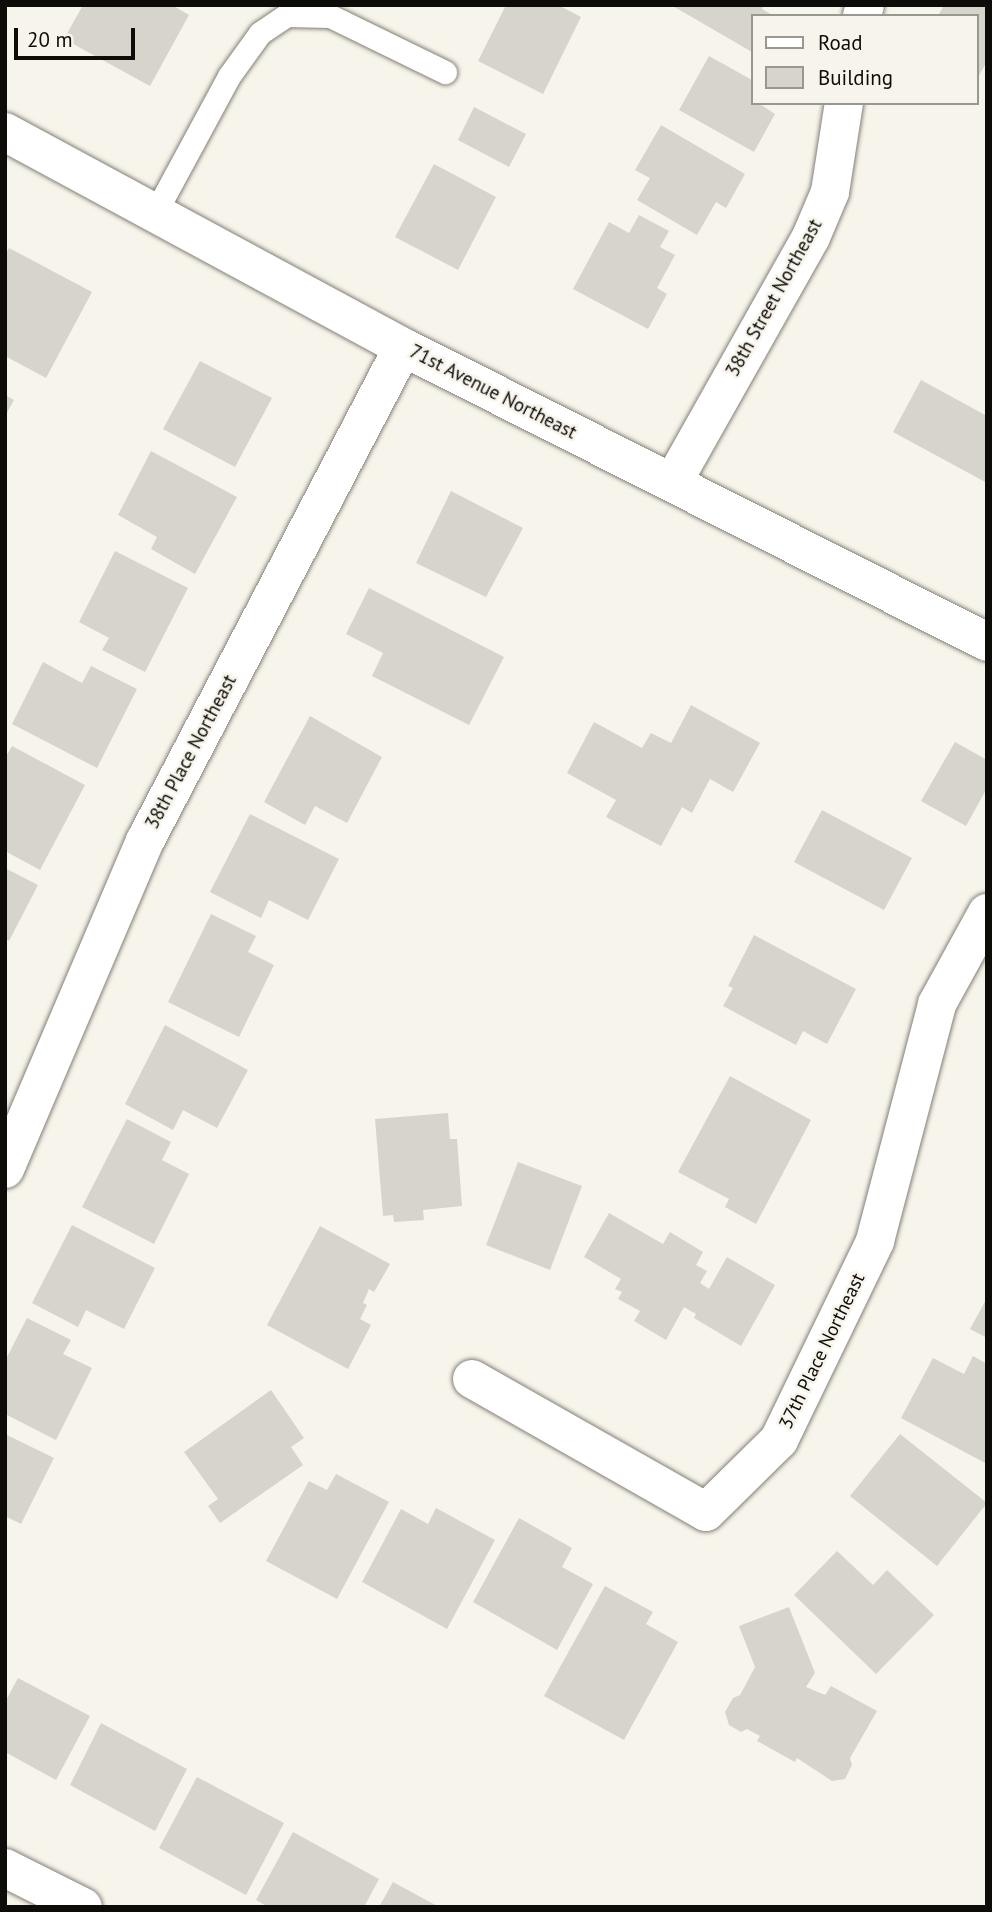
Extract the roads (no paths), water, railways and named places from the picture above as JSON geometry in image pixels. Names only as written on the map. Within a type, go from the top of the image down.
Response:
[{"type":"street","name":"38th Street Northeast","points":[[673,482],[811,237],[830,192],[844,105]]},
{"type":"street","name":"71st Avenue Northeast","points":[[5,132],[403,348],[987,642]]},
{"type":"street","name":"38th Place Northeast","points":[[5,1169],[145,841],[403,348]]},
{"type":"street","name":"37th Place Northeast","points":[[472,1379],[706,1512],[779,1440],[875,1241],[937,1003],[987,913]]},
{"type":"street","points":[[5,1868],[83,1907]]},
{"type":"lane","points":[[155,214],[229,76],[260,33],[287,15],[330,16],[445,72]]}]
